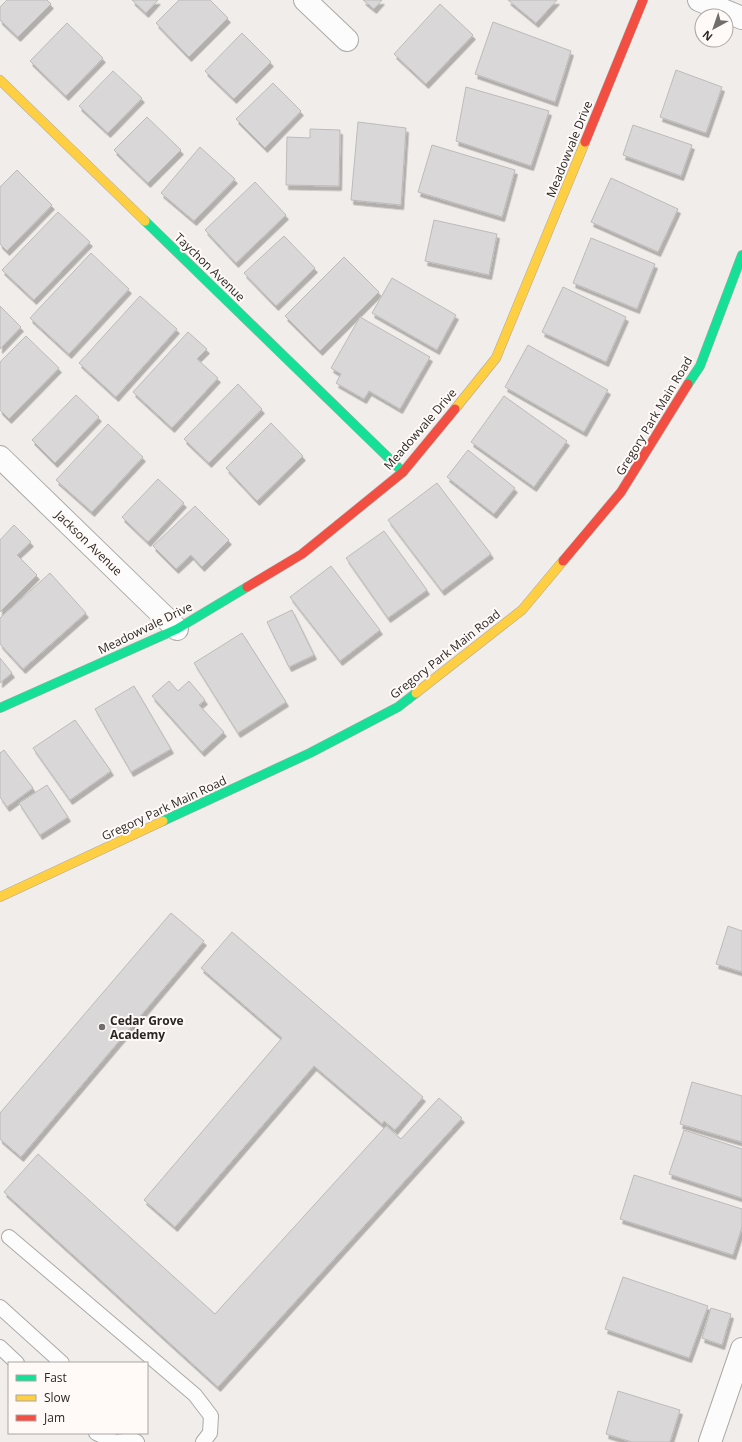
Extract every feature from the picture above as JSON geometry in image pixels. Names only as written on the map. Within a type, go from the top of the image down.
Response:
[{"type":"street","points":[[305,0],[347,40]]},
{"type":"street","name":"Meadowvale Drive","points":[[0,708],[177,629],[302,554],[403,472],[496,358],[643,0]]},
{"type":"street","points":[[699,0],[742,18]]},
{"type":"street","name":"Taychon Avenue","points":[[0,80],[403,472]]},
{"type":"street","name":"Gregory Park Main Road","points":[[0,896],[310,753],[398,707],[522,610],[621,492],[696,372],[742,255]]},
{"type":"street","name":"Jackson Avenue","points":[[0,457],[177,629]]},
{"type":"street","points":[[710,1442],[742,1349]]},
{"type":"lane","points":[[10,1237],[196,1396],[211,1416],[210,1432],[203,1442]]},
{"type":"lane","points":[[0,1307],[61,1362]]},
{"type":"lane","points":[[0,1348],[16,1362]]},
{"type":"lane","points":[[98,1434],[115,1442],[133,1438]]},
{"type":"building","points":[[7,0],[47,0],[51,4],[18,37],[0,20],[0,7]]},
{"type":"building","points":[[132,0],[158,0],[146,13]]},
{"type":"building","points":[[179,0],[210,0],[228,18],[189,57],[156,23]]},
{"type":"building","points":[[363,0],[382,0],[374,9]]},
{"type":"building","points":[[508,0],[557,0],[536,23]]},
{"type":"building","points":[[440,4],[473,35],[426,84],[394,54]]},
{"type":"building","points":[[493,22],[571,51],[555,102],[475,74]]},
{"type":"building","points":[[67,23],[103,58],[66,96],[30,61]]},
{"type":"building","points":[[242,33],[271,62],[234,99],[205,71]]},
{"type":"building","points":[[676,70],[722,87],[706,133],[660,117]]},
{"type":"building","points":[[113,71],[142,98],[108,133],[79,106]]},
{"type":"building","points":[[273,83],[301,111],[265,148],[236,119]]},
{"type":"building","points":[[466,87],[549,111],[531,166],[456,141]]},
{"type":"building","points":[[147,117],[181,150],[148,183],[114,150]]},
{"type":"building","points":[[358,122],[406,128],[401,205],[351,200]]},
{"type":"building","points":[[633,125],[692,145],[681,176],[623,155]]},
{"type":"building","points":[[310,129],[340,130],[339,186],[286,185],[287,137],[310,138]]},
{"type":"building","points":[[432,145],[515,170],[502,217],[418,192]]},
{"type":"building","points":[[200,147],[235,179],[194,221],[161,193]]},
{"type":"building","points":[[17,170],[52,205],[7,251],[0,244],[0,187]]},
{"type":"building","points":[[611,178],[678,209],[658,252],[591,222]]},
{"type":"building","points":[[255,182],[286,215],[236,263],[205,230]]},
{"type":"building","points":[[58,212],[90,242],[34,300],[2,270]]},
{"type":"building","points":[[434,220],[497,234],[489,275],[425,261]]},
{"type":"building","points":[[284,236],[315,268],[276,306],[244,273]]},
{"type":"building","points":[[591,238],[655,264],[637,309],[573,283]]},
{"type":"building","points":[[91,253],[129,289],[69,354],[30,318]]},
{"type":"building","points":[[344,257],[379,292],[320,351],[285,316]]},
{"type":"building","points":[[392,278],[456,315],[437,350],[372,313]]},
{"type":"building","points":[[563,287],[626,317],[606,362],[542,332]]},
{"type":"building","points":[[140,296],[177,329],[116,397],[79,363]]},
{"type":"building","points":[[0,306],[21,327],[0,349]]},
{"type":"building","points":[[360,317],[430,357],[400,409],[369,391],[364,399],[336,383],[341,374],[331,368]]},
{"type":"building","points":[[188,332],[207,349],[197,359],[218,378],[172,428],[133,392]]},
{"type":"building","points":[[26,336],[59,368],[9,419],[0,410],[0,362]]},
{"type":"building","points":[[528,345],[608,390],[584,432],[505,387]]},
{"type":"building","points":[[238,384],[262,409],[209,463],[184,439]]},
{"type":"building","points":[[76,395],[99,417],[55,463],[32,440]]},
{"type":"building","points":[[504,396],[567,441],[534,487],[471,442]]},
{"type":"building","points":[[271,423],[303,456],[257,501],[226,468]]},
{"type":"building","points":[[108,424],[143,457],[92,512],[56,480]]},
{"type":"building","points":[[468,450],[515,488],[494,514],[447,477]]},
{"type":"building","points":[[158,479],[184,503],[148,542],[122,517]]},
{"type":"building","points":[[437,483],[491,554],[442,591],[388,520]]},
{"type":"building","points":[[195,506],[229,540],[202,567],[191,555],[176,569],[153,546]]},
{"type":"building","points":[[14,525],[31,542],[17,555],[37,575],[0,612],[0,540]]},
{"type":"building","points":[[384,531],[427,590],[388,618],[346,558]]},
{"type":"building","points":[[331,566],[380,630],[340,661],[290,597]]},
{"type":"building","points":[[50,573],[86,613],[23,669],[0,644],[0,618]]},
{"type":"building","points":[[292,610],[314,655],[289,667],[267,622]]},
{"type":"building","points":[[242,633],[286,702],[238,733],[194,663]]},
{"type":"building","points":[[0,658],[12,673],[0,683]]},
{"type":"building","points":[[169,681],[178,691],[189,681],[205,700],[199,705],[224,732],[202,752],[152,696]]},
{"type":"building","points":[[134,686],[171,749],[131,772],[95,709]]},
{"type":"building","points":[[75,720],[111,771],[70,800],[33,748]]},
{"type":"building","points":[[4,750],[33,788],[7,807],[0,797],[0,753]]},
{"type":"building","points":[[47,785],[68,817],[40,835],[19,803]]},
{"type":"building","name":"Cedar Grove Academy","points":[[171,913],[204,941],[21,1157],[0,1139],[0,1113]]},
{"type":"building","points":[[728,926],[742,931],[742,972],[716,964]]},
{"type":"building","points":[[232,932],[423,1097],[395,1130],[384,1121],[382,1124],[314,1066],[175,1227],[144,1200],[282,1038],[201,968]]},
{"type":"building","points":[[692,1082],[742,1096],[742,1142],[680,1124]]},
{"type":"building","points":[[439,1098],[462,1118],[218,1387],[4,1192],[38,1154],[215,1314],[386,1126],[401,1139]]},
{"type":"building","points":[[684,1130],[742,1149],[742,1198],[669,1174]]},
{"type":"building","points":[[634,1175],[742,1209],[742,1227],[733,1255],[620,1219]]},
{"type":"building","points":[[623,1277],[708,1306],[689,1358],[605,1329]]},
{"type":"building","points":[[711,1308],[731,1314],[722,1345],[702,1338]]},
{"type":"building","points":[[618,1391],[680,1410],[670,1442],[632,1442],[606,1434]]},
{"type":"traffic: fast","points":[[145,221],[403,472]]},
{"type":"traffic: fast","points":[[688,384],[700,366],[742,255]]},
{"type":"traffic: fast","points":[[0,708],[177,629],[247,587]]},
{"type":"traffic: fast","points":[[163,821],[310,753],[398,707],[416,693]]},
{"type":"traffic: slow","points":[[0,80],[145,221]]},
{"type":"traffic: slow","points":[[455,409],[496,358],[585,142]]},
{"type":"traffic: slow","points":[[416,693],[522,610],[563,561]]},
{"type":"traffic: slow","points":[[0,897],[163,821]]},
{"type":"traffic: jam","points":[[585,142],[643,0]]},
{"type":"traffic: jam","points":[[563,561],[621,492],[688,384]]},
{"type":"traffic: jam","points":[[247,587],[302,554],[403,472],[455,409]]},
{"type":"place","name":"Cedar Grove Academy","points":[[102,1027]]}]
